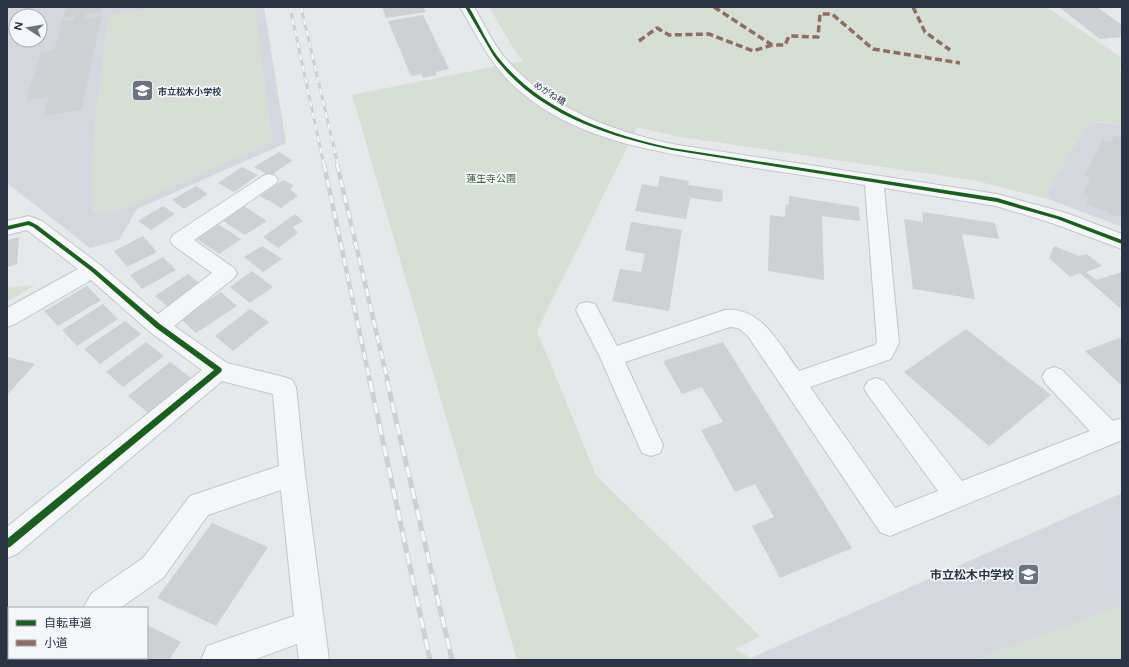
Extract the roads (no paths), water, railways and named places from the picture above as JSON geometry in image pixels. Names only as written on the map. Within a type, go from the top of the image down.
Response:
[{"type":"street","name":"めがね橋","points":[[467,7],[499,60],[519,83],[539,97],[578,120],[623,137],[672,149],[968,195],[1018,206],[1081,225],[1122,242]]},
{"type":"street","points":[[158,326],[227,273],[180,240],[269,180]]},
{"type":"street","points":[[794,383],[883,352],[888,342],[874,180]]},
{"type":"street","points":[[7,228],[29,223],[36,226],[93,270],[158,326],[219,370],[231,375],[284,387],[292,474],[314,660]]},
{"type":"street","points":[[7,318],[93,270]]},
{"type":"street","points":[[587,310],[611,357],[651,445]]},
{"type":"street","points":[[611,357],[725,319],[735,318],[749,322],[794,383],[890,523],[1116,432],[1054,377]]},
{"type":"street","points":[[7,544],[219,370]]},
{"type":"street","points":[[876,388],[957,496]]},
{"type":"street","points":[[99,607],[102,603],[153,568],[199,505],[292,474]]},
{"type":"street","points":[[216,660],[218,657],[310,625]]},
{"type":"railway","points":[[290,7],[324,165]]},
{"type":"railway","points":[[301,7],[338,165]]},
{"type":"railway","points":[[324,164],[370,382]]},
{"type":"railway","points":[[337,164],[388,382]]},
{"type":"railway","points":[[370,381],[430,660]]},
{"type":"railway","points":[[387,381],[452,660]]},
{"type":"place","name":"市立松木小学校","points":[[142,91]]},
{"type":"place","name":"市立松木中学校","points":[[1029,575]]},
{"type":"park label","name":"蓮生寺公園","points":[[491,178]]}]
